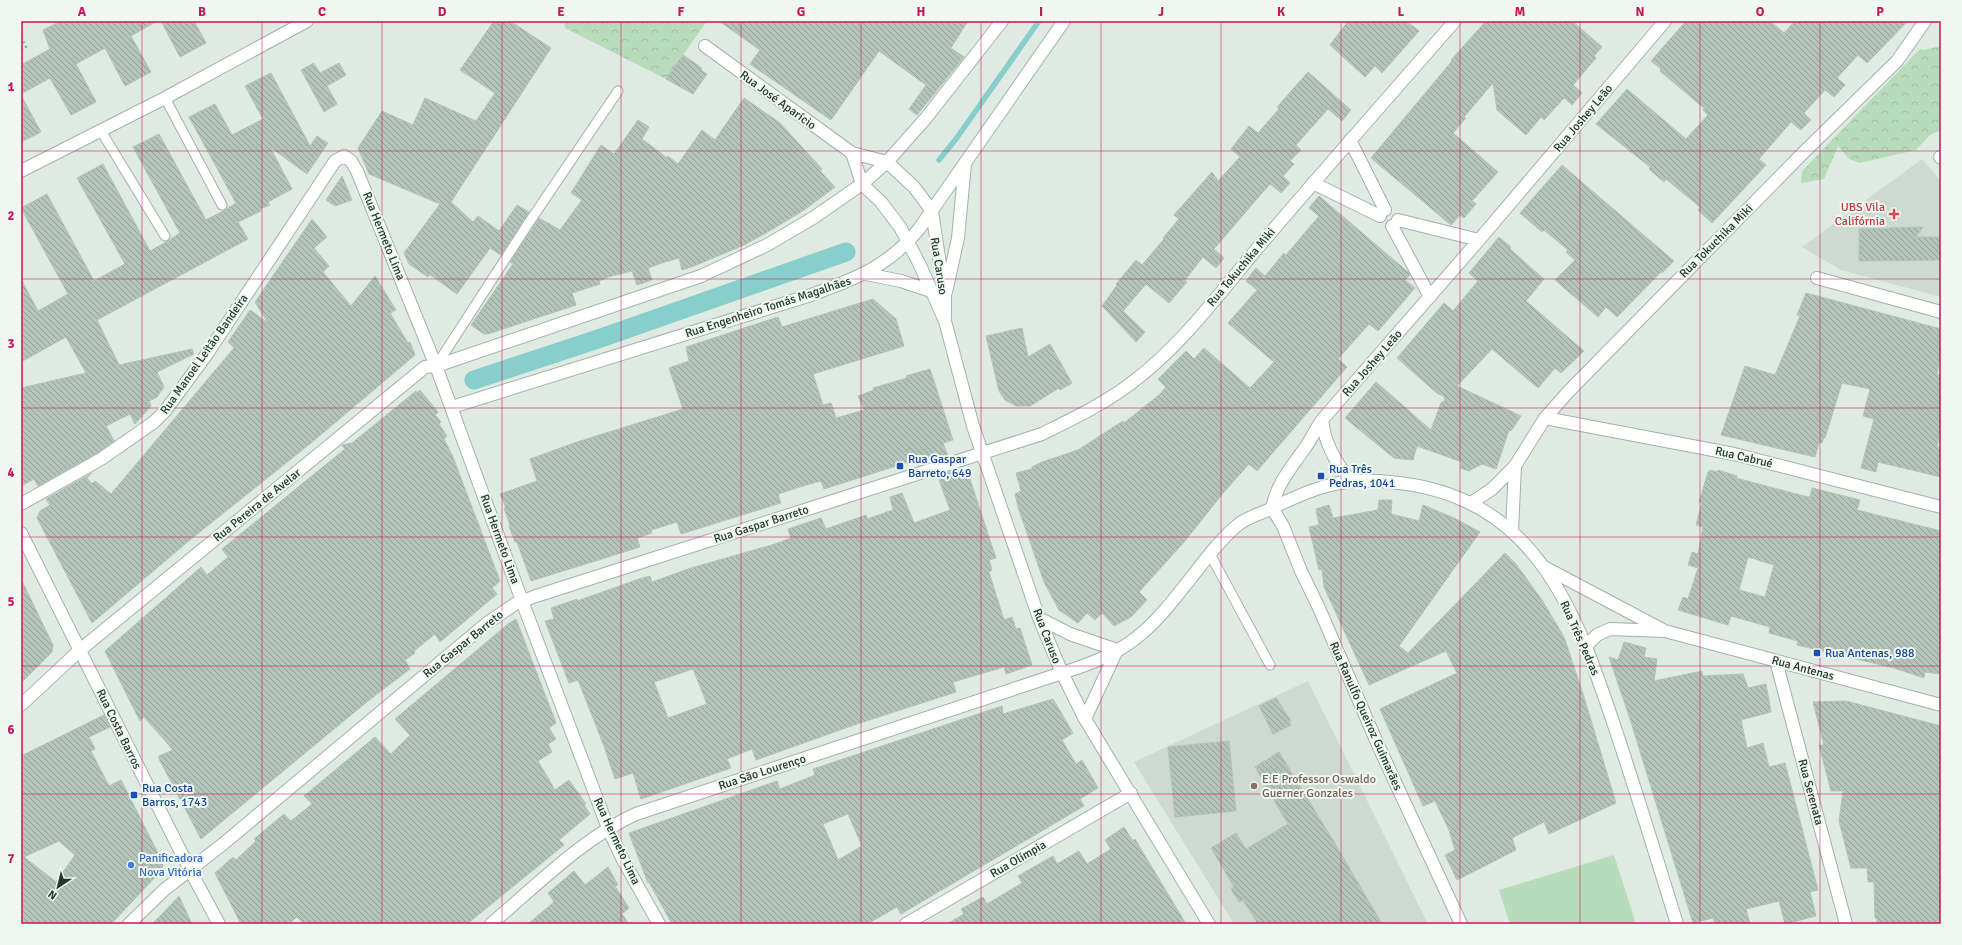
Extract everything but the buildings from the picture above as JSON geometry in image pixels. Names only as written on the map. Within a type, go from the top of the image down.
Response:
[{"type":"street","points":[[21,171],[165,98],[307,21]]},
{"type":"street","points":[[436,366],[701,276],[767,245],[813,218],[891,166],[926,118],[1002,21]]},
{"type":"street","name":"Rua Engenheiro Tomás Magalhães","points":[[452,407],[811,295],[866,274],[888,260],[909,242],[929,207],[966,162],[1064,21]]},
{"type":"street","name":"Rua Tokuchika Miki","points":[[983,454],[1042,434],[1084,413],[1134,381],[1158,361],[1190,327],[1350,140],[1455,21]]},
{"type":"street","name":"Rua Joshey Leão","points":[[1272,508],[1275,493],[1280,483],[1322,420],[1479,240],[1665,21]]},
{"type":"street","name":"Rua Tokuchika Miki","points":[[1471,503],[1492,489],[1515,466],[1546,418],[1574,385],[1802,154],[1897,61],[1925,21]]},
{"type":"street","name":"Rua José Aparício","points":[[705,46],[852,153],[891,166]]},
{"type":"street","points":[[1350,140],[1382,213],[1383,224],[1395,223],[1479,240]]},
{"type":"street","points":[[852,153],[862,184]]},
{"type":"street","name":"Rua Hermeto Lima","points":[[342,156],[351,161],[357,171],[436,366],[522,601],[608,828],[622,858],[659,924]]},
{"type":"street","name":"Rua Manoel Leitão Bandeira","points":[[21,504],[101,459],[154,422],[165,412],[211,347],[335,161],[342,156]]},
{"type":"street","points":[[945,297],[956,253],[966,162]]},
{"type":"street","points":[[891,166],[914,187],[929,207]]},
{"type":"street","points":[[1313,183],[1382,213]]},
{"type":"street","name":"Rua Caruso","points":[[862,184],[892,215],[909,242],[945,321],[962,388],[983,454],[1040,618],[1062,673],[1085,719],[1209,924]]},
{"type":"street","name":"Rua Caruso","points":[[929,207],[945,297],[945,321]]},
{"type":"street","points":[[1395,223],[1430,296]]},
{"type":"street","points":[[866,274],[907,283],[931,291]]},
{"type":"street","points":[[1817,278],[1941,312]]},
{"type":"street","name":"Rua Pereira de Avelar","points":[[21,705],[80,650],[425,367],[436,366]]},
{"type":"street","name":"Rua Cabrué","points":[[1546,418],[1734,454],[1941,507]]},
{"type":"street","points":[[1322,420],[1328,448],[1340,468],[1350,480]]},
{"type":"street","name":"Rua Gaspar Barreto","points":[[129,924],[164,890],[487,623],[522,601],[983,454]]},
{"type":"street","points":[[1512,531],[1515,466]]},
{"type":"street","name":"Rua Três Pedras","points":[[1272,508],[1311,490],[1350,480],[1413,484],[1442,490],[1471,503],[1512,531],[1544,567],[1570,613],[1586,646],[1648,827],[1677,924]]},
{"type":"street","points":[[1062,673],[1084,666],[1136,639],[1175,598],[1210,554],[1240,524],[1272,508]]},
{"type":"street","name":"Rua Ranulfo Queiroz Guimarães","points":[[1272,508],[1283,526],[1301,571],[1319,608],[1378,745],[1461,924]]},
{"type":"street","name":"Rua Costa Barros","points":[[21,532],[190,870],[219,924]]},
{"type":"street","name":"Rua Antenas","points":[[1544,567],[1665,631],[1941,705]]},
{"type":"street","points":[[1040,618],[1070,634],[1117,650]]},
{"type":"street","name":"Rua Antenas","points":[[1586,646],[1597,636],[1610,630],[1665,631]]},
{"type":"street","points":[[1085,719],[1117,650]]},
{"type":"street","name":"Rua Serenata","points":[[1776,661],[1846,924]]},
{"type":"street","name":"Rua São Lourenço","points":[[491,924],[583,846],[608,828],[636,814],[1062,673]]},
{"type":"street","name":"Rua Olímpia","points":[[906,924],[1131,793]]},
{"type":"lane","points":[[436,366],[528,224],[618,91]]},
{"type":"lane","points":[[165,98],[222,205]]},
{"type":"lane","points":[[100,131],[165,236]]},
{"type":"lane","points":[[1210,554],[1270,665]]},
{"type":"path","points":[[21,37],[26,48],[21,50]]},
{"type":"shaded area","name":"UBS Vila Califórnia","points":[[1922,159],[1941,181],[1941,297],[1841,270],[1802,247]]},
{"type":"shaded area","name":"E.E Professor Oswaldo Guerner Gonzales","points":[[1308,681],[1428,924],[1234,924],[1134,762]]},
{"type":"green space","points":[[564,21],[707,21],[666,79],[565,28]]},
{"type":"green space","points":[[1941,46],[1941,130],[1930,135],[1916,150],[1860,163],[1849,159],[1838,146],[1824,179],[1801,183],[1802,172],[1805,168],[1920,49],[1923,50]]},
{"type":"green space","points":[[1614,855],[1636,924],[1510,924],[1499,890]]},
{"type":"waterway","points":[[939,160],[956,139],[1039,21]]},
{"type":"waterway","points":[[474,380],[601,338],[846,252]]},
{"type":"place","name":"UBS Vila Califórnia","points":[[1894,214]]},
{"type":"place","name":"Rua Gaspar Barreto, 649","points":[[900,466]]},
{"type":"place","name":"Rua Três Pedras, 1041","points":[[1321,476]]},
{"type":"place","name":"Rua Antenas, 988","points":[[1817,653]]},
{"type":"place","name":"E.E Professor Oswaldo Guerner Gonzales","points":[[1254,786]]},
{"type":"place","name":"Rua Costa Barros, 1743","points":[[134,795]]},
{"type":"place","name":"Panificadora Nova Vitória","points":[[131,865]]}]
